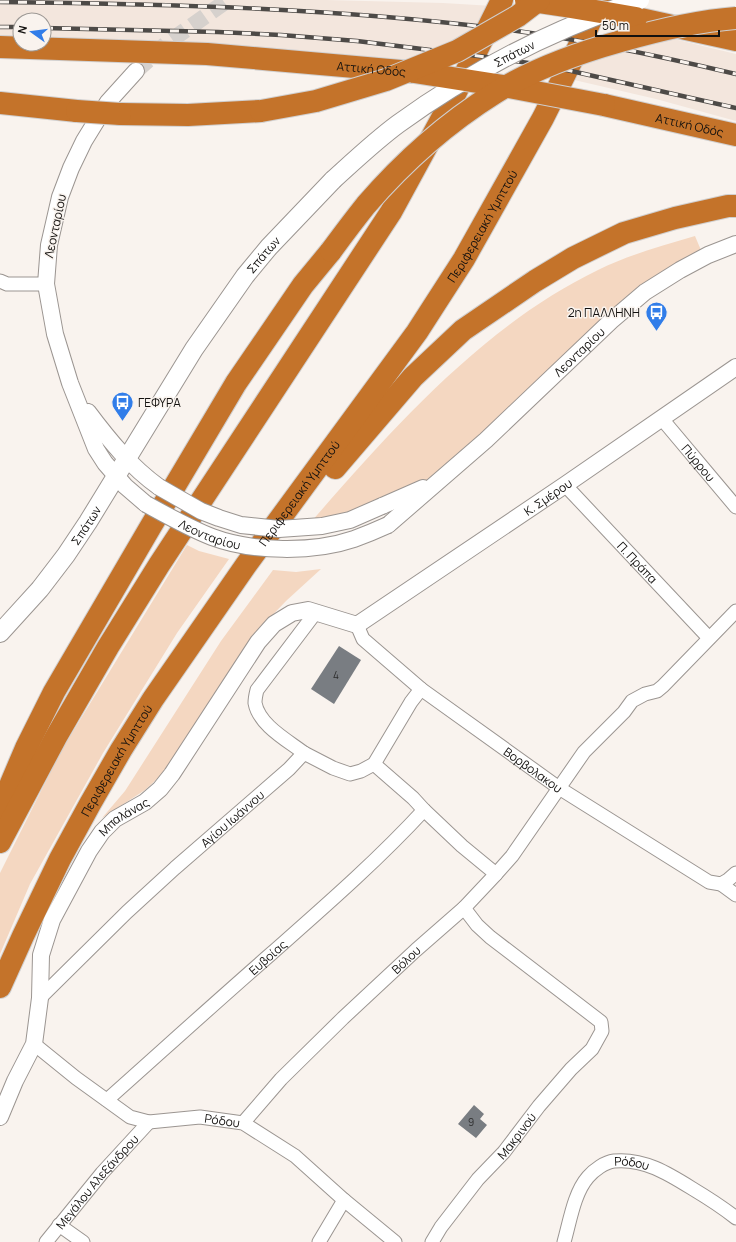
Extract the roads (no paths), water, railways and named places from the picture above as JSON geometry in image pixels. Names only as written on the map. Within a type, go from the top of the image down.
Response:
[{"type":"highway","points":[[0,842],[56,737],[112,641],[172,546],[391,212],[453,98],[502,0]]},
{"type":"highway","points":[[526,0],[566,6],[638,9],[736,40]]},
{"type":"highway","points":[[0,103],[120,114],[188,115],[261,111],[316,101],[386,80],[457,51],[518,16],[538,0]]},
{"type":"highway","name":"Περιφερειακή Υμηττού","points":[[0,987],[60,859],[117,757],[153,699],[246,565],[417,332],[464,259],[543,118],[600,0]]},
{"type":"highway","points":[[0,809],[26,748],[54,692],[236,383],[291,303],[366,206],[401,167],[449,125],[496,92],[526,76],[556,63],[606,45],[664,28],[712,20],[736,18]]},
{"type":"highway","name":"Αττική Οδός","points":[[0,47],[208,54],[414,72],[509,87],[604,105],[736,135]]},
{"type":"highway","points":[[153,699],[257,574],[310,498],[351,448],[413,377],[463,330],[535,280],[573,258],[624,233],[675,218],[736,206]]},
{"type":"main road","name":"Σπάτων","points":[[0,633],[40,589],[66,555],[194,349],[245,276],[274,242],[333,180],[397,125],[434,99],[474,75],[538,41],[614,9],[638,9]]},
{"type":"street","name":"Λεονταρίου","points":[[136,71],[108,102],[84,141],[71,168],[60,196],[51,238],[46,284],[55,334],[70,383],[96,449],[105,463],[125,486],[146,504],[172,519],[213,538],[235,544],[267,548],[297,549],[322,546],[353,539],[388,525],[486,440],[612,321],[645,292],[680,270],[708,255],[736,244]]},
{"type":"street","points":[[0,281],[7,284],[46,284]]},
{"type":"street","name":"Κ. Σμέρου","points":[[357,625],[565,486],[736,367]]},
{"type":"street","name":"Λεονταρίου","points":[[77,398],[109,440],[147,478],[159,487],[201,511],[241,524],[278,529],[322,526],[350,520],[437,482]]},
{"type":"street","name":"Πύρρου","points":[[662,419],[736,507]]},
{"type":"street","name":"Π. Πράπα","points":[[565,486],[709,638]]},
{"type":"street","name":"Μπαλάνας","points":[[0,1117],[15,1081],[34,1044],[40,998],[41,955],[52,920],[89,851],[102,832],[115,819],[145,802],[160,789],[172,774],[258,642],[274,624],[292,613],[308,610],[357,625]]},
{"type":"street","points":[[316,612],[257,690],[255,701],[258,714],[265,723],[304,753],[333,768],[350,774],[361,771],[374,764],[411,702],[421,689]]},
{"type":"street","name":"Βόλου","points":[[243,1123],[281,1079],[343,1018],[416,950],[464,908],[496,874],[512,856],[584,752],[624,712],[632,700],[657,690],[662,686],[736,612]]},
{"type":"street","name":"Βορβολακου","points":[[357,625],[364,639],[421,689],[559,788],[709,882],[729,879]]},
{"type":"street","name":"Αγίου Ιωάννου","points":[[40,998],[175,868],[289,769],[304,753]]},
{"type":"street","points":[[374,764],[413,798],[462,846],[496,874]]},
{"type":"street","name":"Ευβοίας","points":[[107,1100],[320,910],[398,838],[424,810]]},
{"type":"street","points":[[729,879],[736,896]]},
{"type":"street","name":"Μακρινού","points":[[432,1242],[441,1227],[478,1179],[504,1152],[539,1106],[571,1069],[592,1049],[602,1031],[601,1022],[490,938],[477,925],[464,908]]},
{"type":"street","name":"Ρόδου","points":[[34,1044],[76,1078],[130,1116],[149,1122],[200,1117],[243,1123],[295,1156],[344,1200],[395,1242]]},
{"type":"street","name":"Μεγάλου Αλεξάνδρου","points":[[46,1242],[102,1173],[149,1122]]},
{"type":"street","name":"Ρόδου","points":[[564,1242],[578,1193],[588,1178],[598,1168],[613,1161],[637,1162],[665,1172],[719,1205],[736,1218]]},
{"type":"street","points":[[319,1242],[344,1200]]},
{"type":"street","points":[[59,1225],[83,1242]]},
{"type":"tunnel","points":[[136,71],[166,44],[228,0]]},
{"type":"railway","points":[[0,2],[251,8],[377,16],[439,22],[502,29],[590,43],[649,54],[736,74]]},
{"type":"railway","points":[[0,27],[12,27]]},
{"type":"railway","points":[[52,28],[218,32],[357,41],[549,66],[736,108]]},
{"type":"place","name":"2η ΠΑΛΛΗΝΗ","points":[[656,332]]},
{"type":"place","name":"ΓΕΦΥΡΑ","points":[[122,422]]}]
